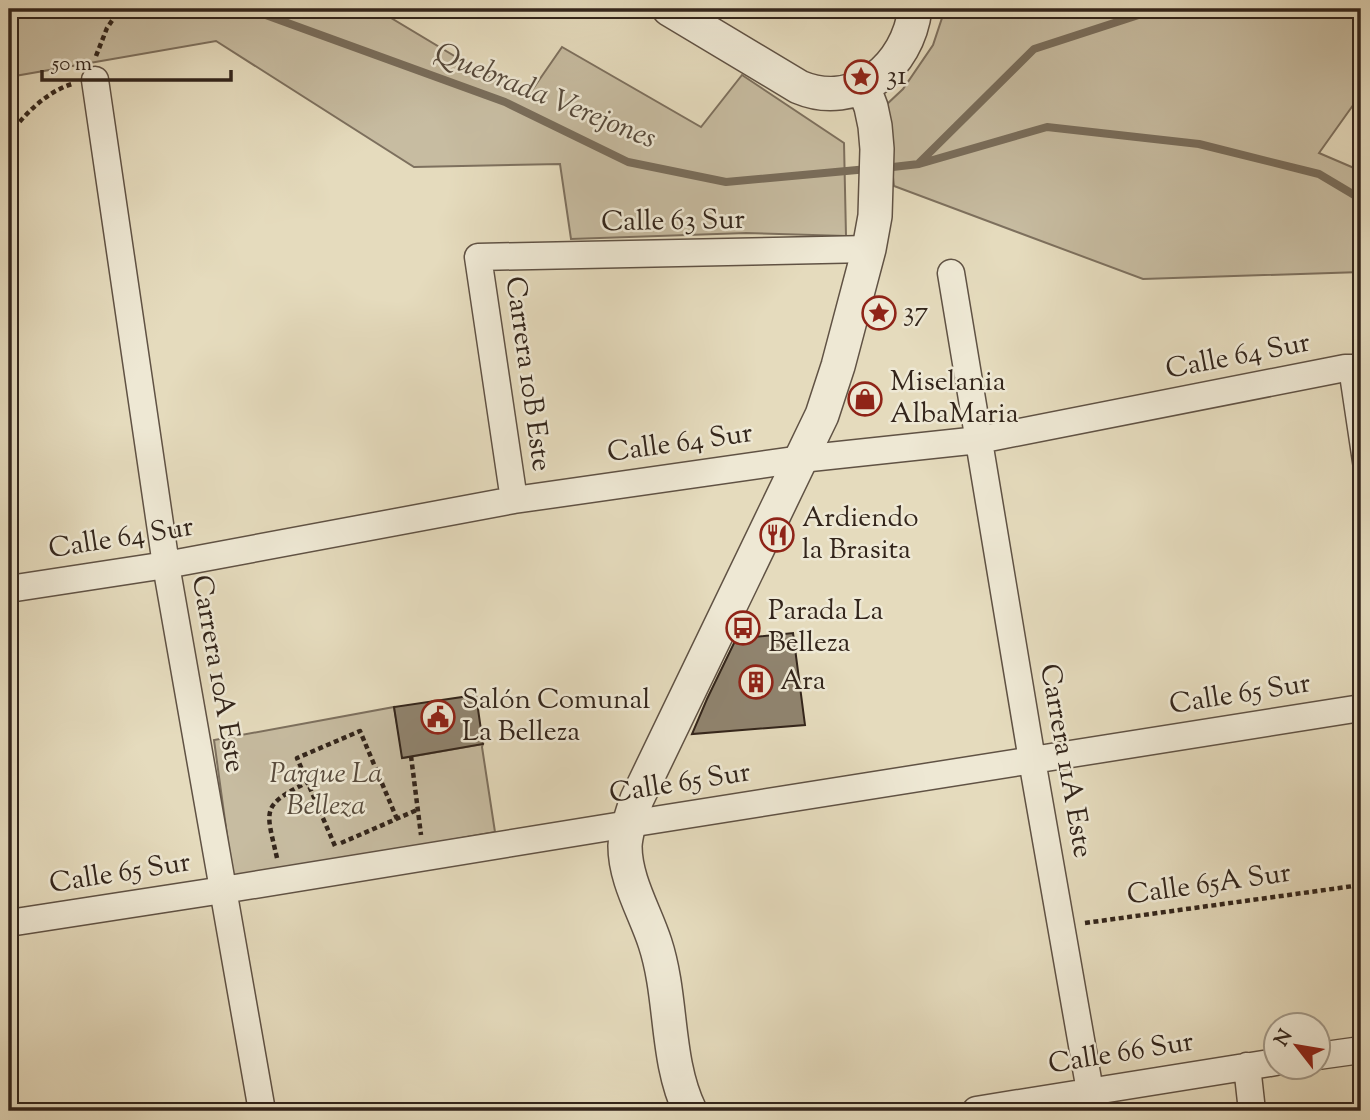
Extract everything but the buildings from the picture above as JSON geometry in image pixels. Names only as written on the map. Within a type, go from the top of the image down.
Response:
[{"type":"street","points":[[669,9],[799,87],[827,95],[863,86],[883,74],[909,37],[915,9]]},
{"type":"street","name":"Carrera 10A Este","points":[[95,80],[166,565],[262,1111]]},
{"type":"street","points":[[690,1111],[678,1077],[660,959],[628,870],[625,845],[629,824],[643,786],[822,415],[838,366],[875,216],[877,149],[871,107],[863,86]]},
{"type":"street","name":"Calle 63 Sur","points":[[478,257],[869,249]]},
{"type":"street","name":"Carrera 10B Este","points":[[478,257],[514,500]]},
{"type":"street","name":"Carrera 11A Este","points":[[951,273],[1090,1091]]},
{"type":"street","name":"Calle 64 Sur","points":[[9,589],[166,565],[514,500],[801,459],[979,440],[1353,368]]},
{"type":"street","name":"Calle 65 Sur","points":[[9,923],[1361,708]]},
{"type":"street","points":[[1332,1054],[1361,1049]]},
{"type":"street","name":"Calle 66 Sur","points":[[976,1110],[1262,1064]]},
{"type":"street","points":[[1247,1066],[1252,1111]]},
{"type":"lane","points":[[1353,368],[1361,475]]},
{"type":"path","points":[[9,135],[29,111],[62,87],[95,80],[96,55],[100,42],[120,9]]},
{"type":"path","points":[[335,846],[297,758],[360,731],[397,820]]},
{"type":"path","points":[[411,756],[421,836]]},
{"type":"path","points":[[280,869],[268,821],[269,814],[276,800],[308,782]]},
{"type":"path","name":"Calle 65A Sur","points":[[1061,926],[1361,885]]},
{"type":"green space","points":[[9,9],[376,9],[526,99],[562,47],[701,127],[742,75],[844,143],[846,236],[746,233],[571,239],[560,164],[414,167],[216,41],[9,77]]},
{"type":"green space","points":[[945,9],[1361,9],[1361,94],[1319,153],[1361,171],[1361,272],[1143,279],[894,186],[885,106],[903,89],[933,45]]},
{"type":"green space","name":"Parque La Belleza","points":[[394,707],[403,758],[483,744],[495,832],[233,879],[214,740]]},
{"type":"waterway","name":"Quebrada Verejones","points":[[249,9],[505,102],[628,162],[726,182],[868,169]]},
{"type":"waterway","points":[[919,163],[1034,49],[1157,9]]},
{"type":"waterway","name":"Quebrada Verejones","points":[[884,168],[919,164],[1047,127],[1199,144],[1319,174],[1361,199]]},
{"type":"place","name":"31","points":[[861,77]]},
{"type":"place","name":"37","points":[[879,313]]},
{"type":"place","name":"Miselania AlbaMaria","points":[[865,399]]},
{"type":"place","name":"Ardiendo la Brasita","points":[[777,535]]},
{"type":"place","name":"Parada La Belleza","points":[[743,628]]},
{"type":"place","name":"Ara","points":[[756,682]]},
{"type":"place","name":"Salón Comunal La Belleza","points":[[438,717]]}]
